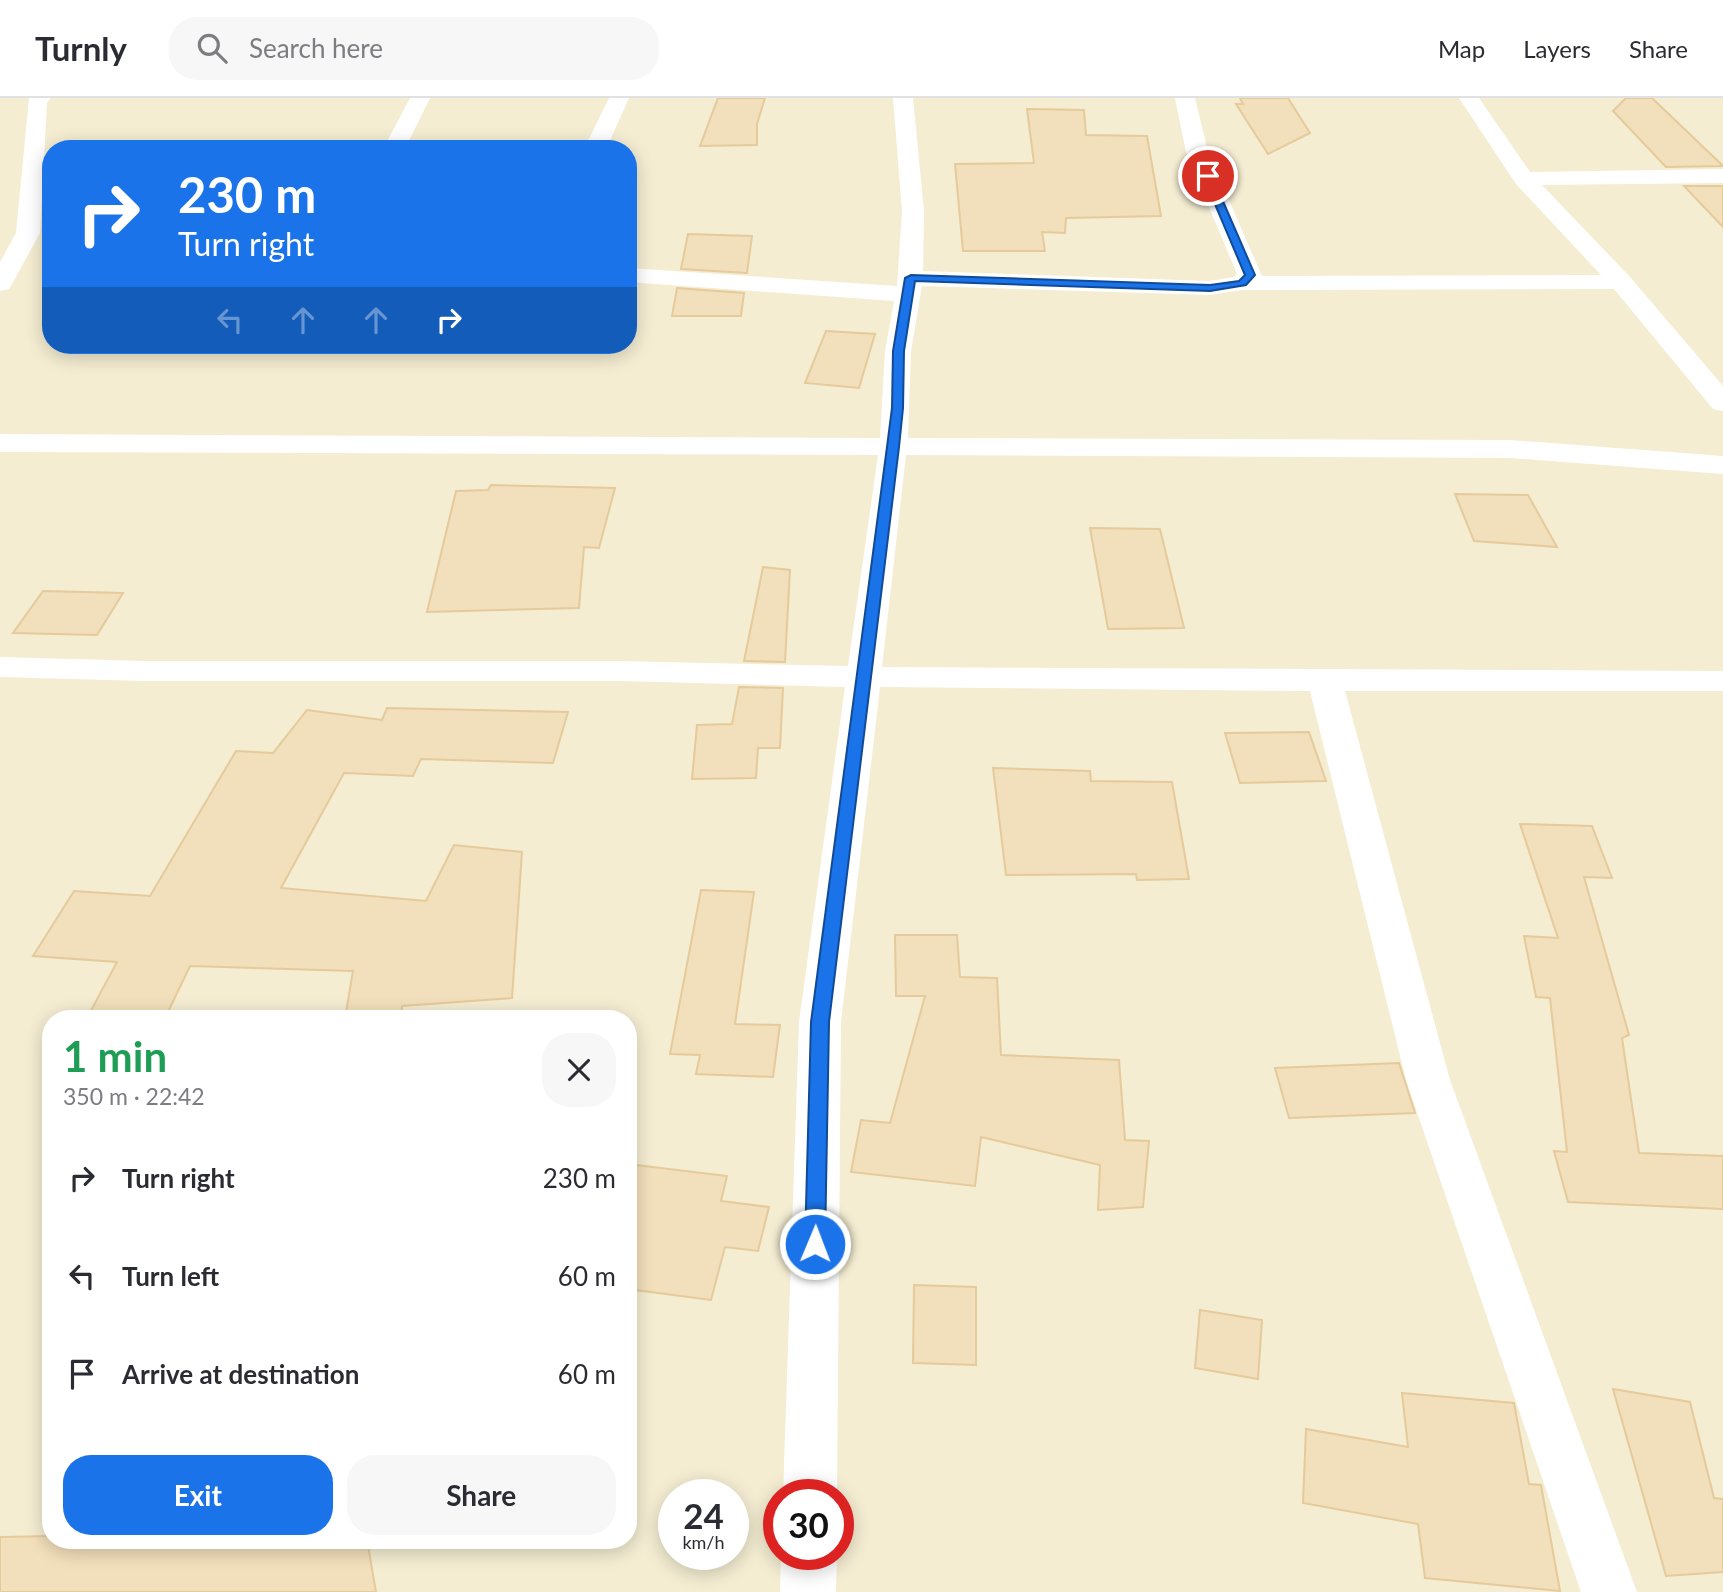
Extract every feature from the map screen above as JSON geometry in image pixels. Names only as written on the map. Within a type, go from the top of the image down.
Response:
[{"type":"street","points":[[0,284],[28,233],[37,101],[41,98]]},
{"type":"street","points":[[399,140],[420,98]]},
{"type":"street","points":[[599,140],[619,98]]},
{"type":"street","points":[[810,1479],[820,1022],[893,447],[898,351],[909,286],[913,211],[903,98]]},
{"type":"street","points":[[1185,98],[1197,152],[1250,275],[1242,283]]},
{"type":"street","points":[[1469,98],[1524,179],[1621,282],[1723,403]]},
{"type":"street","points":[[1524,179],[1723,176]]},
{"type":"street","points":[[637,275],[909,286],[1210,288],[1242,283],[1621,282]]},
{"type":"street","points":[[0,443],[1509,449],[1723,465]]},
{"type":"street","points":[[0,667],[145,671],[604,670],[863,677],[1325,681],[1723,681]]},
{"type":"street","points":[[1325,681],[1428,1080],[1609,1592]]},
{"type":"street","points":[[808,1592],[809,1570]]},
{"type":"shaded area","points":[[0,98],[1723,98],[1723,1592],[0,1592]]},
{"type":"building","points":[[718,98],[765,98],[757,124],[757,145],[700,146]]},
{"type":"building","points":[[1240,98],[1288,98],[1310,133],[1268,154],[1236,104],[1243,104]]},
{"type":"building","points":[[1626,98],[1652,98],[1723,166],[1666,167],[1613,111]]},
{"type":"building","points":[[1027,109],[1084,110],[1086,135],[1147,136],[1161,216],[1066,218],[1065,233],[1042,232],[1045,251],[963,251],[955,164],[1034,163]]},
{"type":"building","points":[[1684,186],[1723,186],[1723,227]]},
{"type":"building","points":[[688,234],[752,236],[747,273],[681,269]]},
{"type":"building","points":[[677,288],[744,293],[741,316],[672,316]]},
{"type":"building","points":[[826,331],[875,334],[859,388],[805,383]]},
{"type":"building","points":[[491,485],[615,488],[599,548],[584,547],[579,608],[427,612],[456,491],[488,490]]},
{"type":"building","points":[[1455,494],[1528,495],[1557,547],[1474,541]]},
{"type":"building","points":[[1090,528],[1160,529],[1184,628],[1108,629]]},
{"type":"building","points":[[763,567],[790,570],[785,662],[744,661]]},
{"type":"building","points":[[43,591],[123,593],[97,635],[13,633]]},
{"type":"building","points":[[739,687],[783,688],[780,748],[758,748],[756,778],[692,779],[697,725],[732,724]]},
{"type":"building","points":[[387,708],[568,712],[553,763],[421,759],[413,776],[344,773],[281,888],[426,901],[454,845],[522,852],[512,998],[402,1006],[402,1010],[346,1010],[353,971],[190,966],[169,1010],[91,1010],[117,962],[33,956],[74,891],[150,896],[236,751],[273,753],[307,710],[382,720]]},
{"type":"building","points":[[1309,732],[1326,781],[1240,783],[1225,733]]},
{"type":"building","points":[[993,768],[1090,771],[1091,781],[1172,782],[1189,879],[1137,880],[1136,874],[1006,875]]},
{"type":"building","points":[[1520,824],[1592,826],[1612,878],[1584,877],[1629,1035],[1622,1038],[1639,1153],[1723,1156],[1723,1209],[1568,1202],[1554,1151],[1567,1152],[1550,998],[1536,997],[1524,936],[1558,938]]},
{"type":"building","points":[[701,890],[754,892],[735,1024],[780,1025],[773,1077],[696,1074],[700,1055],[670,1054]]},
{"type":"building","points":[[895,935],[957,935],[960,977],[997,978],[1001,1055],[1119,1060],[1125,1140],[1149,1141],[1143,1207],[1098,1210],[1100,1165],[981,1137],[975,1186],[851,1172],[861,1120],[890,1123],[925,996],[896,996]]},
{"type":"building","points":[[1399,1063],[1415,1113],[1289,1118],[1275,1068]]},
{"type":"building","points":[[637,1165],[727,1176],[721,1201],[769,1207],[758,1251],[725,1247],[711,1300],[637,1290]]},
{"type":"building","points":[[914,1285],[976,1287],[976,1365],[913,1363]]},
{"type":"building","points":[[1200,1310],[1262,1320],[1258,1379],[1195,1368]]},
{"type":"building","points":[[1613,1389],[1690,1402],[1714,1498],[1723,1499],[1723,1572],[1666,1576]]},
{"type":"building","points":[[1402,1393],[1514,1403],[1529,1484],[1541,1485],[1560,1591],[1425,1578],[1418,1524],[1303,1503],[1306,1429],[1408,1447]]},
{"type":"building","points":[[42,1536],[42,1549],[369,1549],[376,1592],[0,1592],[0,1537]]},
{"type":"route","points":[[815,1244],[820,1022],[893,447],[898,351],[911,278],[1210,288],[1242,283],[1250,275],[1208,176]]}]
